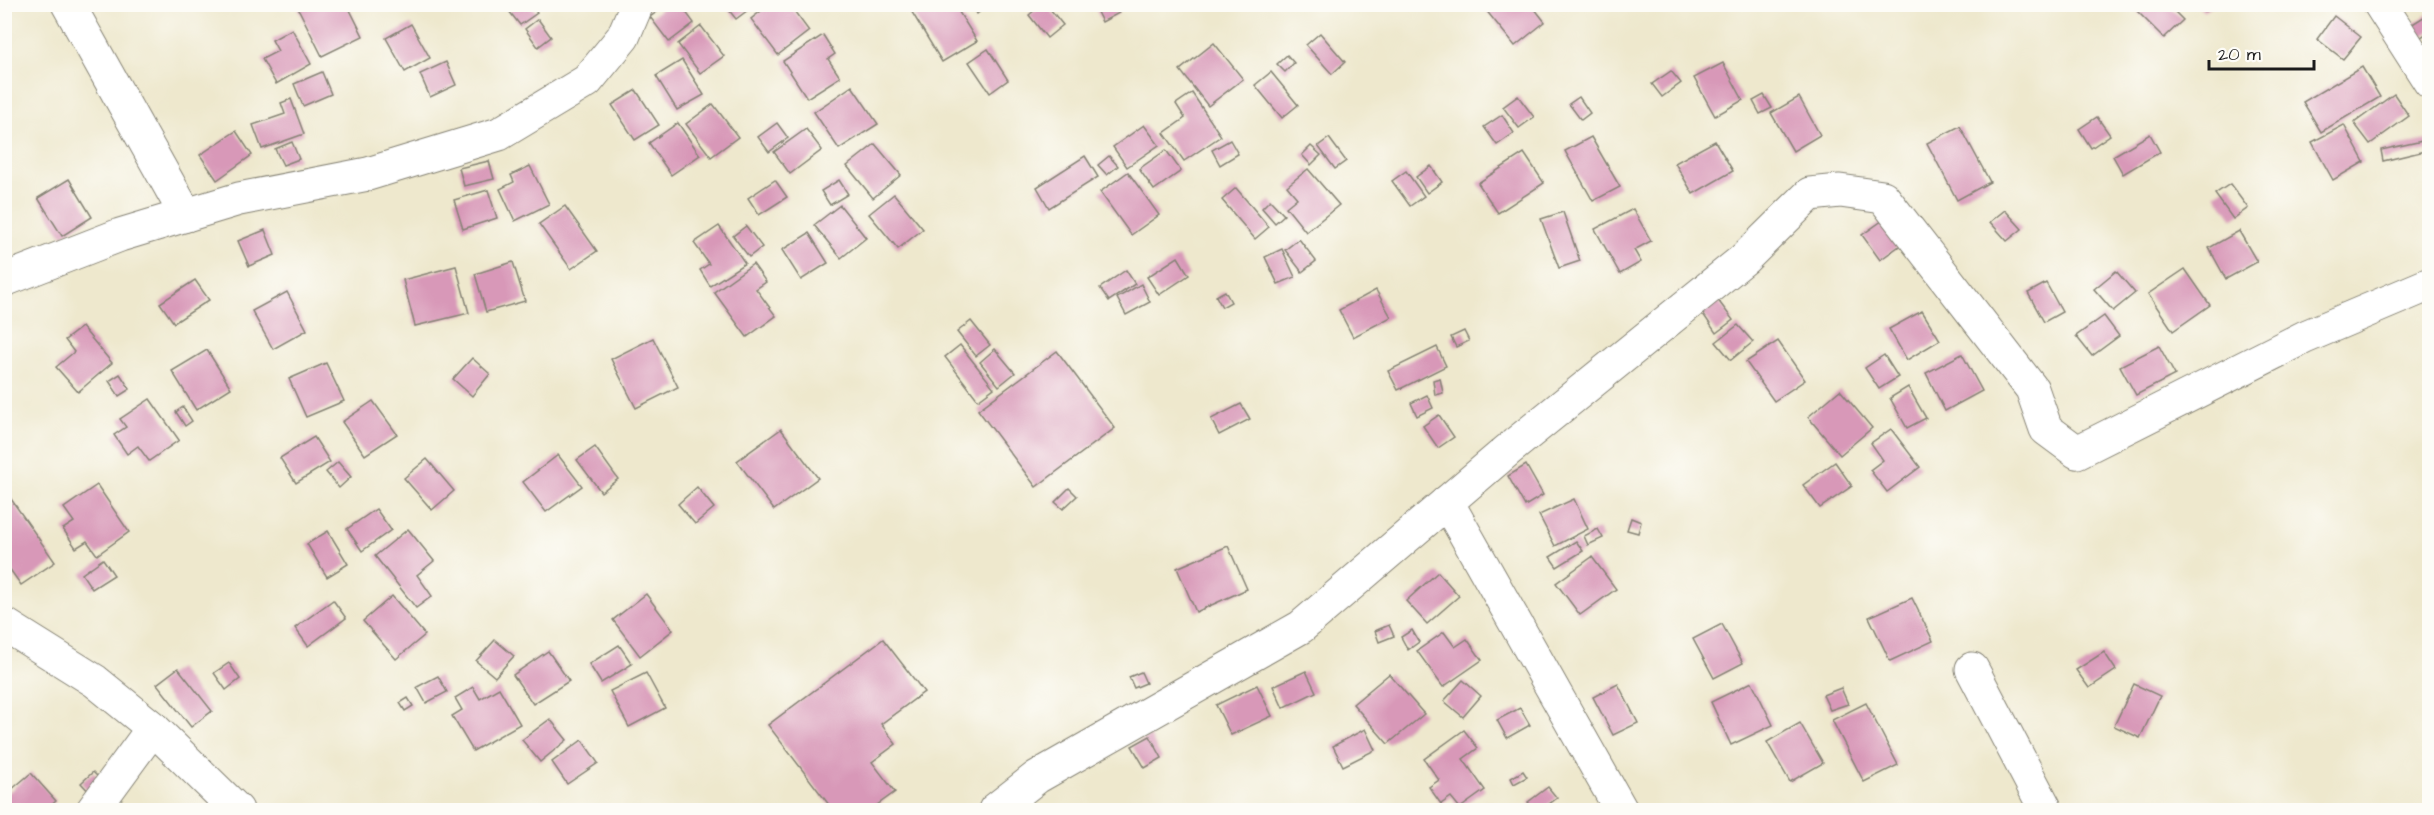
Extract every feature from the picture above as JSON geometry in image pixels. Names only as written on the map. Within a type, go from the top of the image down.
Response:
[{"type":"street","points":[[68,4],[186,215]]},
{"type":"street","points":[[4,280],[120,235],[239,199],[368,174],[500,134],[587,81],[623,37],[637,4]]},
{"type":"street","points":[[2380,4],[2430,82]]},
{"type":"street","points":[[995,810],[1037,777],[1301,627],[1447,502],[1744,259],[1810,194],[1840,191],[1883,197],[2032,389],[2046,429],[2077,452],[2305,338],[2430,284]]},
{"type":"street","points":[[1447,502],[1621,810]]},
{"type":"street","points":[[4,624],[95,681],[153,728],[237,810]]},
{"type":"street","points":[[1972,669],[2046,810]]},
{"type":"street","points":[[93,810],[153,728]]},
{"type":"building","points":[[296,4],[347,4],[363,36],[322,56]]},
{"type":"building","points":[[389,4],[401,4],[393,10]]},
{"type":"building","points":[[517,4],[530,4],[537,13],[520,25],[509,11]]},
{"type":"building","points":[[668,4],[680,4],[694,23],[669,42],[650,17]]},
{"type":"building","points":[[724,4],[756,4],[736,19]]},
{"type":"building","points":[[770,4],[789,4],[809,31],[778,55],[751,19]]},
{"type":"building","points":[[907,4],[954,4],[977,41],[942,62]]},
{"type":"building","points":[[969,4],[989,4],[977,14]]},
{"type":"building","points":[[1042,4],[1046,4],[1063,25],[1047,38],[1029,15]]},
{"type":"building","points":[[1103,4],[1115,4],[1119,13],[1102,22],[1095,8]]},
{"type":"building","points":[[1481,4],[1531,4],[1545,22],[1515,46]]},
{"type":"building","points":[[2142,4],[2167,4],[2183,20],[2164,38],[2136,10]]},
{"type":"building","points":[[2197,5],[2212,5],[2204,12]]},
{"type":"building","points":[[2430,13],[2430,31],[2415,41],[2406,28]]},
{"type":"building","points":[[2334,16],[2361,37],[2343,59],[2317,39]]},
{"type":"building","points":[[538,19],[551,37],[538,47],[525,29]]},
{"type":"building","points":[[411,24],[430,58],[405,72],[386,38]]},
{"type":"building","points":[[701,26],[724,56],[700,73],[678,44]]},
{"type":"building","points":[[292,29],[311,64],[276,84],[262,59],[278,51],[272,40]]},
{"type":"building","points":[[1320,33],[1345,62],[1332,74],[1306,45]]},
{"type":"building","points":[[823,35],[835,54],[828,59],[840,77],[807,98],[783,61]]},
{"type":"building","points":[[1214,43],[1243,79],[1208,106],[1180,70]]},
{"type":"building","points":[[988,49],[1008,80],[990,93],[969,62]]},
{"type":"building","points":[[1287,55],[1294,63],[1285,72],[1277,64]]},
{"type":"building","points":[[682,60],[704,95],[677,110],[656,76]]},
{"type":"building","points":[[446,62],[456,85],[430,97],[420,74]]},
{"type":"building","points":[[1723,63],[1743,100],[1715,116],[1694,78]]},
{"type":"building","points":[[2362,67],[2380,97],[2321,132],[2303,102]]},
{"type":"building","points":[[1671,71],[1681,83],[1662,97],[1652,84]]},
{"type":"building","points":[[322,72],[331,94],[303,106],[294,84]]},
{"type":"building","points":[[1271,72],[1298,105],[1282,118],[1255,85]]},
{"type":"building","points":[[852,86],[878,124],[839,149],[814,112]]},
{"type":"building","points":[[636,90],[659,125],[635,140],[612,105]]},
{"type":"building","points":[[1192,93],[1221,136],[1184,161],[1164,133],[1185,118],[1176,104]]},
{"type":"building","points":[[2394,94],[2409,116],[2370,144],[2354,123]]},
{"type":"building","points":[[1764,95],[1772,108],[1760,114],[1753,101]]},
{"type":"building","points":[[1518,96],[1534,117],[1519,128],[1503,107]]},
{"type":"building","points":[[1579,97],[1590,113],[1581,120],[1569,104]]},
{"type":"building","points":[[1799,97],[1820,135],[1793,151],[1771,113]]},
{"type":"building","points":[[291,99],[304,134],[262,149],[253,125],[285,114],[281,103]]},
{"type":"building","points":[[713,104],[738,137],[711,157],[686,124]]},
{"type":"building","points":[[1502,115],[1514,133],[1497,145],[1484,127]]},
{"type":"building","points":[[2097,117],[2110,135],[2091,148],[2079,129]]},
{"type":"building","points":[[678,123],[700,155],[671,175],[649,143]]},
{"type":"building","points":[[777,123],[788,138],[769,152],[758,137]]},
{"type":"building","points":[[1144,125],[1159,145],[1127,167],[1113,147]]},
{"type":"building","points":[[2344,125],[2364,162],[2333,180],[2312,142]]},
{"type":"building","points":[[1960,126],[1990,182],[1957,200],[1927,143]]},
{"type":"building","points":[[806,129],[822,150],[790,174],[774,152]]},
{"type":"building","points":[[236,131],[252,155],[217,180],[200,155]]},
{"type":"building","points":[[2150,134],[2160,152],[2123,174],[2113,156]]},
{"type":"building","points":[[1591,137],[1620,187],[1593,201],[1565,151]]},
{"type":"building","points":[[1329,138],[1346,161],[1335,169],[1318,146]]},
{"type":"building","points":[[1230,140],[1238,154],[1220,165],[1212,150]]},
{"type":"building","points":[[2427,140],[2429,150],[2383,161],[2381,150]]},
{"type":"building","points":[[1715,141],[1733,171],[1693,194],[1675,163]]},
{"type":"building","points":[[292,142],[299,159],[283,165],[275,149]]},
{"type":"building","points":[[875,144],[901,175],[873,198],[847,166]]},
{"type":"building","points":[[1311,146],[1321,155],[1311,165],[1302,155]]},
{"type":"building","points":[[1166,150],[1181,171],[1154,190],[1139,169]]},
{"type":"building","points":[[1524,153],[1544,183],[1498,213],[1478,183]]},
{"type":"building","points":[[1085,156],[1098,177],[1049,208],[1037,187]]},
{"type":"building","points":[[1109,156],[1118,166],[1107,175],[1098,165]]},
{"type":"building","points":[[489,161],[494,179],[464,186],[459,168]]},
{"type":"building","points":[[530,166],[549,204],[515,221],[500,189],[514,182],[511,175]]},
{"type":"building","points":[[1431,166],[1442,182],[1427,193],[1416,177]]},
{"type":"building","points":[[1308,169],[1339,205],[1306,232],[1286,207],[1297,198],[1287,186]]},
{"type":"building","points":[[1406,171],[1424,196],[1410,206],[1392,181]]},
{"type":"building","points":[[1128,172],[1159,215],[1131,235],[1100,192]]},
{"type":"building","points":[[69,179],[92,217],[62,236],[38,198]]},
{"type":"building","points":[[775,180],[787,197],[759,215],[748,198]]},
{"type":"building","points":[[839,180],[848,194],[830,205],[821,191]]},
{"type":"building","points":[[2230,184],[2248,208],[2233,219],[2215,194]]},
{"type":"building","points":[[1236,188],[1269,227],[1255,239],[1222,200]]},
{"type":"building","points":[[488,190],[497,218],[463,229],[454,200]]},
{"type":"building","points":[[894,194],[923,229],[898,249],[869,214]]},
{"type":"building","points":[[1270,200],[1284,215],[1275,223],[1262,208]]},
{"type":"building","points":[[840,205],[866,238],[841,258],[814,225]]},
{"type":"building","points":[[565,206],[597,251],[571,269],[539,224]]},
{"type":"building","points":[[1633,209],[1651,241],[1634,250],[1641,262],[1620,274],[1595,229]]},
{"type":"building","points":[[2005,210],[2022,229],[2007,241],[1990,222]]},
{"type":"building","points":[[1563,212],[1580,261],[1559,268],[1541,219]]},
{"type":"building","points":[[1889,216],[1906,241],[1880,260],[1862,235]]},
{"type":"building","points":[[719,226],[745,263],[710,286],[700,270],[709,264],[694,243]]},
{"type":"building","points":[[746,226],[762,247],[749,257],[733,236]]},
{"type":"building","points":[[265,230],[275,255],[249,266],[238,241]]},
{"type":"building","points":[[2239,231],[2257,262],[2226,279],[2209,248]]},
{"type":"building","points":[[809,233],[828,263],[801,280],[782,250]]},
{"type":"building","points":[[1299,239],[1316,261],[1302,272],[1285,250]]},
{"type":"building","points":[[1282,249],[1295,277],[1278,284],[1265,257]]},
{"type":"building","points":[[1178,257],[1189,275],[1159,295],[1147,277]]},
{"type":"building","points":[[513,262],[525,301],[486,312],[475,274]]},
{"type":"building","points":[[753,264],[766,282],[756,289],[776,316],[747,337],[714,292]]},
{"type":"building","points":[[456,266],[469,313],[415,326],[403,280]]},
{"type":"building","points":[[2185,269],[2210,305],[2173,331],[2148,294]]},
{"type":"building","points":[[1126,270],[1135,284],[1109,301],[1100,288]]},
{"type":"building","points":[[2116,271],[2135,293],[2113,311],[2094,289]]},
{"type":"building","points":[[195,280],[209,300],[174,323],[160,303]]},
{"type":"building","points":[[2046,283],[2062,312],[2044,322],[2028,293]]},
{"type":"building","points":[[1141,284],[1150,302],[1126,315],[1117,298]]},
{"type":"building","points":[[1376,290],[1391,317],[1353,337],[1339,310]]},
{"type":"building","points":[[1225,291],[1231,302],[1222,307],[1216,296]]},
{"type":"building","points":[[287,292],[307,330],[273,349],[252,311]]},
{"type":"building","points":[[1717,299],[1733,320],[1716,333],[1701,311]]},
{"type":"building","points":[[1922,311],[1940,340],[1907,360],[1889,329]]},
{"type":"building","points":[[2104,316],[2119,336],[2092,356],[2076,336]]},
{"type":"building","points":[[971,321],[990,345],[976,356],[957,332]]},
{"type":"building","points":[[1738,325],[1753,342],[1731,360],[1716,342]]},
{"type":"building","points":[[82,327],[112,363],[78,392],[56,367],[74,352],[65,340]]},
{"type":"building","points":[[1464,331],[1469,341],[1456,347],[1451,337]]},
{"type":"building","points":[[653,338],[678,387],[636,408],[611,359]]},
{"type":"building","points":[[1778,341],[1805,380],[1774,401],[1746,362]]},
{"type":"building","points":[[960,345],[994,388],[978,400],[945,357]]},
{"type":"building","points":[[2159,346],[2175,375],[2136,395],[2120,366]]},
{"type":"building","points":[[1437,347],[1446,366],[1398,390],[1388,371]]},
{"type":"building","points":[[995,349],[1015,373],[999,386],[980,362]]},
{"type":"building","points":[[207,350],[231,388],[196,410],[172,371]]},
{"type":"building","points":[[1057,351],[1115,428],[1036,487],[978,410]]},
{"type":"building","points":[[1962,354],[1982,391],[1945,411],[1926,373]]},
{"type":"building","points":[[1884,355],[1898,377],[1879,389],[1865,368]]},
{"type":"building","points":[[472,358],[490,374],[472,396],[453,379]]},
{"type":"building","points":[[326,363],[344,401],[306,417],[289,379]]},
{"type":"building","points":[[120,374],[130,389],[119,396],[109,381]]},
{"type":"building","points":[[1440,378],[1443,393],[1435,395],[1433,380]]},
{"type":"building","points":[[1908,387],[1926,418],[1907,428],[1890,398]]},
{"type":"building","points":[[1840,390],[1872,428],[1840,455],[1808,417]]},
{"type":"building","points":[[1427,395],[1433,408],[1417,416],[1411,403]]},
{"type":"building","points":[[150,399],[179,440],[149,461],[138,446],[127,454],[114,435],[126,427],[120,419]]},
{"type":"building","points":[[373,401],[397,434],[365,455],[342,422]]},
{"type":"building","points":[[1241,404],[1250,419],[1219,435],[1211,419]]},
{"type":"building","points":[[183,407],[192,421],[185,426],[176,412]]},
{"type":"building","points":[[1439,415],[1454,437],[1438,448],[1423,426]]},
{"type":"building","points":[[781,429],[818,478],[774,510],[737,461]]},
{"type":"building","points":[[1891,429],[1920,467],[1887,492],[1870,470],[1883,460],[1871,443]]},
{"type":"building","points":[[314,437],[330,462],[296,483],[280,458]]},
{"type":"building","points":[[595,447],[618,479],[601,492],[577,460]]},
{"type":"building","points":[[558,455],[582,486],[546,512],[523,482]]},
{"type":"building","points":[[427,459],[454,491],[432,510],[404,478]]},
{"type":"building","points":[[338,462],[351,477],[339,488],[326,472]]},
{"type":"building","points":[[1835,462],[1852,486],[1820,508],[1803,485]]},
{"type":"building","points":[[1526,465],[1543,495],[1525,506],[1508,476]]},
{"type":"building","points":[[97,485],[129,532],[97,555],[87,541],[76,548],[63,529],[74,522],[64,508]]},
{"type":"building","points":[[697,487],[714,508],[695,524],[678,504]]},
{"type":"building","points":[[1069,488],[1077,496],[1063,509],[1055,502]]},
{"type":"building","points":[[4,489],[55,562],[21,585],[4,561]]},
{"type":"building","points":[[1574,499],[1588,529],[1555,546],[1539,515]]},
{"type":"building","points":[[376,509],[391,530],[362,551],[347,529]]},
{"type":"building","points":[[1631,518],[1641,522],[1638,533],[1627,530]]},
{"type":"building","points":[[408,529],[434,561],[417,575],[432,596],[416,608],[375,556]]},
{"type":"building","points":[[1598,529],[1603,538],[1588,545],[1584,536]]},
{"type":"building","points":[[328,531],[348,564],[327,577],[307,544]]},
{"type":"building","points":[[1576,541],[1583,551],[1557,567],[1550,557]]},
{"type":"building","points":[[1228,546],[1247,589],[1196,612],[1177,568]]},
{"type":"building","points":[[1592,557],[1616,589],[1580,615],[1556,583]]},
{"type":"building","points":[[103,559],[114,575],[92,589],[82,574]]},
{"type":"building","points":[[1438,572],[1459,596],[1427,624],[1406,601]]},
{"type":"building","points":[[646,594],[673,630],[640,656],[613,620]]},
{"type":"building","points":[[392,596],[425,635],[396,659],[363,621]]},
{"type":"building","points":[[1912,598],[1933,641],[1890,661],[1869,617]]},
{"type":"building","points":[[333,600],[346,618],[308,646],[295,628]]},
{"type":"building","points":[[1722,624],[1743,663],[1714,678],[1693,639]]},
{"type":"building","points":[[1389,625],[1394,636],[1379,642],[1375,631]]},
{"type":"building","points":[[1412,630],[1419,642],[1408,650],[1401,637]]},
{"type":"building","points":[[1444,632],[1455,647],[1467,639],[1482,660],[1443,687],[1417,651]]},
{"type":"building","points":[[883,639],[924,692],[881,724],[896,744],[872,762],[895,792],[870,810],[833,810],[768,725]]},
{"type":"building","points":[[495,640],[514,656],[495,677],[476,661]]},
{"type":"building","points":[[619,645],[632,664],[601,683],[589,664]]},
{"type":"building","points":[[548,651],[569,681],[533,704],[513,675]]},
{"type":"building","points":[[2104,652],[2116,670],[2089,688],[2076,670]]},
{"type":"building","points":[[229,663],[240,679],[226,690],[214,673]]},
{"type":"building","points":[[178,668],[212,711],[191,727],[157,684]]},
{"type":"building","points":[[1306,671],[1316,692],[1283,708],[1273,686]]},
{"type":"building","points":[[1141,672],[1146,683],[1134,688],[1129,677]]},
{"type":"building","points":[[646,673],[665,708],[629,727],[610,691]]},
{"type":"building","points":[[1389,674],[1424,714],[1388,744],[1353,704]]},
{"type":"building","points":[[438,676],[447,692],[426,703],[417,687]]},
{"type":"building","points":[[1463,680],[1481,696],[1463,717],[1444,701]]},
{"type":"building","points":[[1752,682],[1773,725],[1731,745],[1711,702]]},
{"type":"building","points":[[1618,684],[1638,723],[1613,735],[1593,697]]},
{"type":"building","points":[[2134,684],[2160,696],[2140,738],[2114,726]]},
{"type":"building","points":[[1257,685],[1272,716],[1231,735],[1216,705]]},
{"type":"building","points":[[473,687],[480,699],[499,688],[520,724],[473,751],[452,716],[462,710],[455,698]]},
{"type":"building","points":[[1841,688],[1848,704],[1830,710],[1823,695]]},
{"type":"building","points":[[408,698],[413,706],[405,711],[400,703]]},
{"type":"building","points":[[1866,703],[1898,765],[1864,782],[1832,720]]},
{"type":"building","points":[[1520,708],[1530,725],[1507,738],[1497,720]]},
{"type":"building","points":[[550,719],[567,740],[540,762],[522,740]]},
{"type":"building","points":[[1800,723],[1823,763],[1790,782],[1767,742]]},
{"type":"building","points":[[1365,729],[1375,750],[1343,766],[1333,746]]},
{"type":"building","points":[[1464,730],[1478,748],[1463,759],[1485,790],[1460,808],[1451,797],[1441,804],[1429,787],[1439,780],[1424,759]]},
{"type":"building","points":[[1150,736],[1162,758],[1145,768],[1132,746]]},
{"type":"building","points":[[582,740],[598,763],[567,784],[552,762]]},
{"type":"building","points":[[1523,771],[1527,777],[1514,784],[1511,778]]},
{"type":"building","points":[[93,772],[103,782],[91,794],[81,783]]},
{"type":"building","points":[[31,773],[56,801],[46,810],[4,810],[4,796]]},
{"type":"building","points":[[1548,787],[1557,798],[1541,810],[1535,810],[1528,802]]}]
